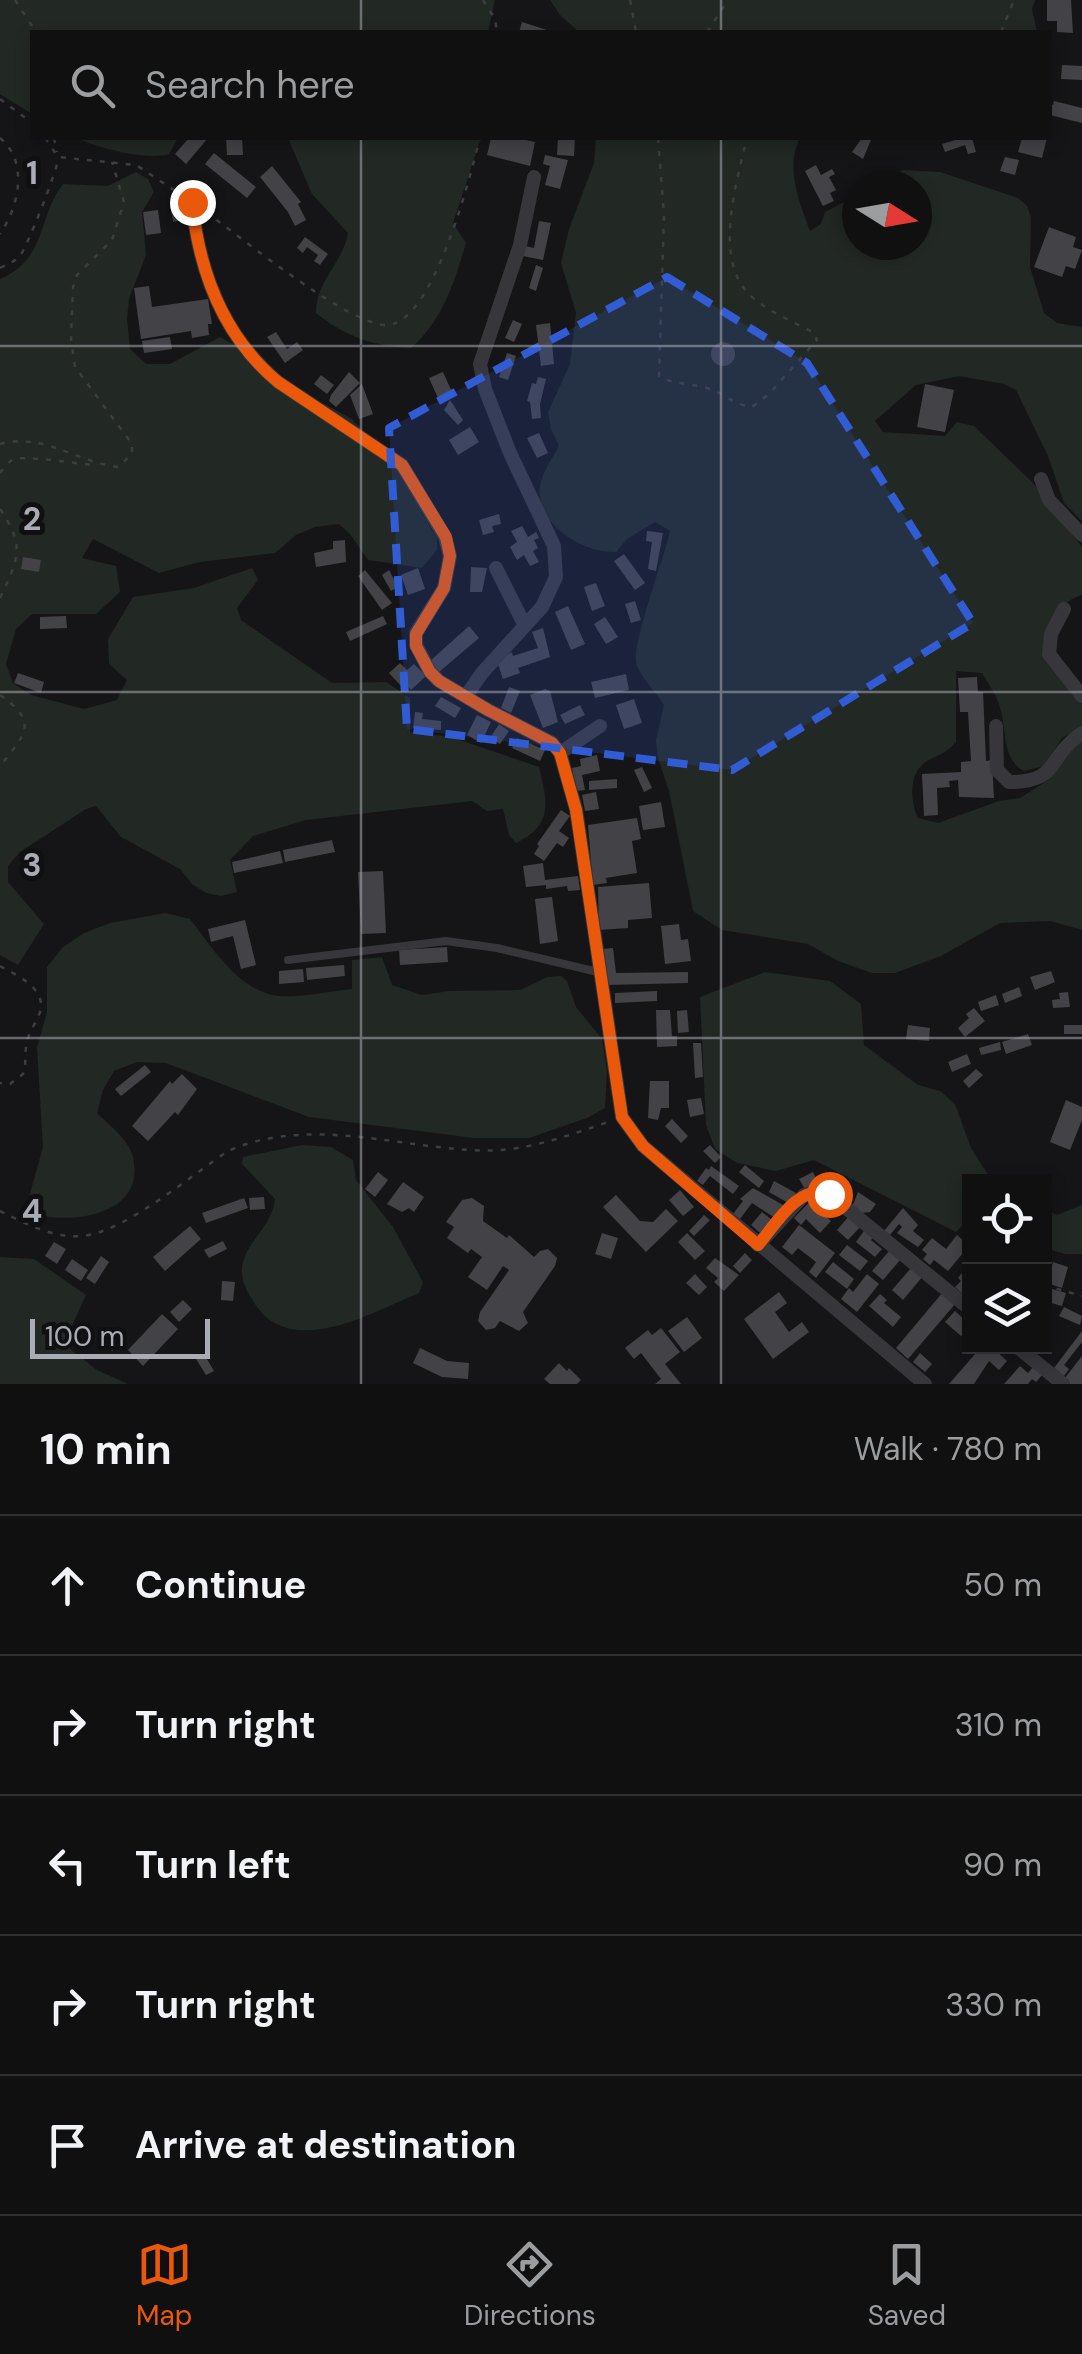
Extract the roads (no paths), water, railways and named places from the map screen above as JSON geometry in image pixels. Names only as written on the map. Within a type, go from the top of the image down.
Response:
[{"type":"street","points":[[466,696],[542,606],[556,577],[554,546],[510,453],[484,389],[480,364],[520,245],[534,176]]},
{"type":"street","points":[[192,202],[196,242],[210,288],[229,328],[261,368],[278,382],[402,465],[446,537],[450,556],[444,588],[416,634],[416,646],[430,672],[552,743],[560,753],[576,810],[622,1117],[643,1146],[925,1384]]},
{"type":"street","points":[[1041,480],[1050,500],[1082,534]]},
{"type":"street","points":[[496,568],[524,624]]},
{"type":"street","points":[[1064,610],[1051,634],[1049,654],[1082,696]]},
{"type":"street","points":[[560,753],[600,726]]},
{"type":"street","points":[[996,726],[997,770],[1009,782],[1042,778],[1065,744],[1082,733]]},
{"type":"street","points":[[758,1245],[804,1195],[817,1190],[829,1194],[962,1302]]},
{"type":"street","points":[[1026,1354],[1063,1384]]},
{"type":"lane","points":[[288,960],[446,942],[497,948],[602,973]]}]
